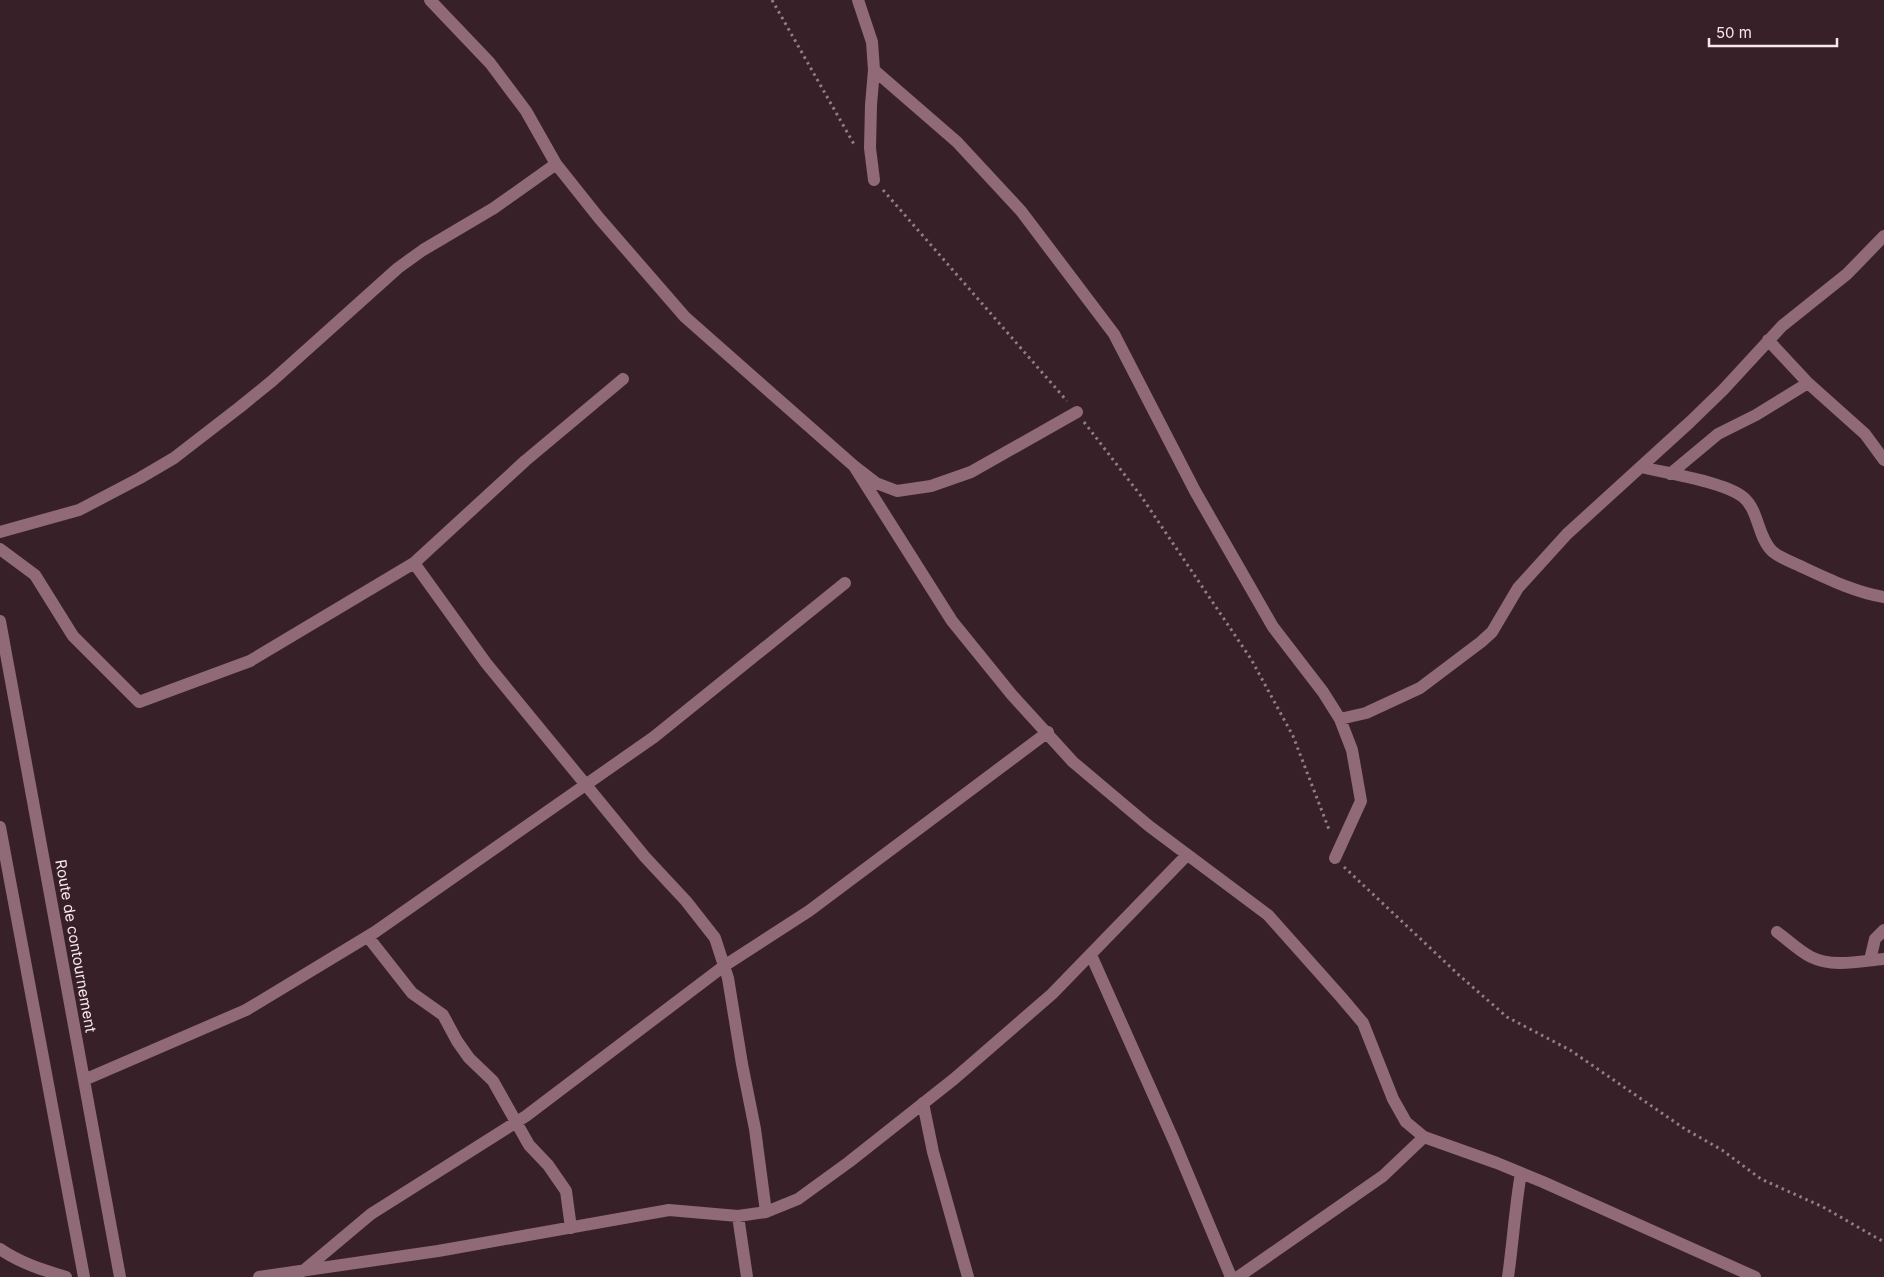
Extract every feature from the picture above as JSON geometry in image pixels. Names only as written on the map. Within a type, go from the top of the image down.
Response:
[{"type":"street","points":[[430,0],[490,63],[526,112],[556,164],[599,218],[684,317],[854,466],[876,483],[897,491],[931,486],[971,472],[1077,412]]},
{"type":"street","points":[[858,0],[872,42],[874,70],[870,148],[874,180]]},
{"type":"street","points":[[874,70],[957,142],[1021,211],[1114,334],[1195,491],[1273,627],[1323,692],[1340,719],[1352,750],[1361,801],[1335,858]]},
{"type":"street","points":[[0,532],[79,510],[174,458],[259,391],[398,268],[423,250],[494,208],[556,164]]},
{"type":"street","points":[[1340,719],[1366,713],[1420,688],[1481,642],[1492,632],[1518,588],[1567,534],[1723,390],[1768,340],[1802,309],[1847,274],[1884,236]]},
{"type":"street","points":[[1768,340],[1808,383],[1865,434],[1884,460]]},
{"type":"street","points":[[0,549],[35,575],[73,636],[139,702],[250,661],[414,563],[525,460],[623,379]]},
{"type":"street","points":[[1670,474],[1718,434],[1756,415],[1808,383]]},
{"type":"street","points":[[854,466],[952,621],[1012,695],[1048,732],[1073,762],[1149,826],[1268,916],[1363,1023],[1393,1099],[1406,1122],[1424,1137],[1520,1173],[1755,1277]]},
{"type":"street","points":[[1641,467],[1728,489],[1743,497],[1752,506],[1757,524],[1772,551],[1828,579],[1870,595],[1884,597]]},
{"type":"street","points":[[414,563],[486,663],[645,857],[686,901],[715,938],[728,978],[742,1064],[756,1129],[766,1212]]},
{"type":"street","points":[[84,1080],[246,1010],[368,937],[654,737],[845,583]]},
{"type":"street","name":"Route de contournement","points":[[0,621],[120,1277]]},
{"type":"street","points":[[304,1271],[371,1214],[516,1122],[724,966],[809,910],[1048,732]]},
{"type":"street","points":[[0,827],[84,1277]]},
{"type":"street","points":[[259,1277],[438,1251],[669,1210],[738,1216],[766,1212],[798,1199],[850,1162],[1052,994],[1187,855]]},
{"type":"street","points":[[1870,960],[1875,939],[1884,930]]},
{"type":"street","points":[[1777,932],[1811,957],[1821,960],[1846,963],[1884,959]]},
{"type":"street","points":[[368,937],[412,993],[443,1016],[469,1058],[492,1081],[529,1145],[548,1165],[566,1191],[572,1228]]},
{"type":"street","points":[[1091,954],[1232,1277]]},
{"type":"street","points":[[923,1103],[935,1160],[968,1277]]},
{"type":"street","points":[[1238,1277],[1383,1176],[1424,1137]]},
{"type":"street","points":[[1508,1277],[1520,1173]]},
{"type":"street","points":[[738,1216],[747,1277]]},
{"type":"street","points":[[0,1249],[12,1258],[66,1277]]},
{"type":"path","points":[[772,0],[860,154]]},
{"type":"path","points":[[874,180],[1077,412],[1141,496],[1251,659],[1293,736],[1329,825],[1330,834]]},
{"type":"path","points":[[1335,858],[1447,964],[1507,1017],[1570,1050],[1678,1124],[1722,1150],[1761,1179],[1823,1207],[1884,1242]]}]
